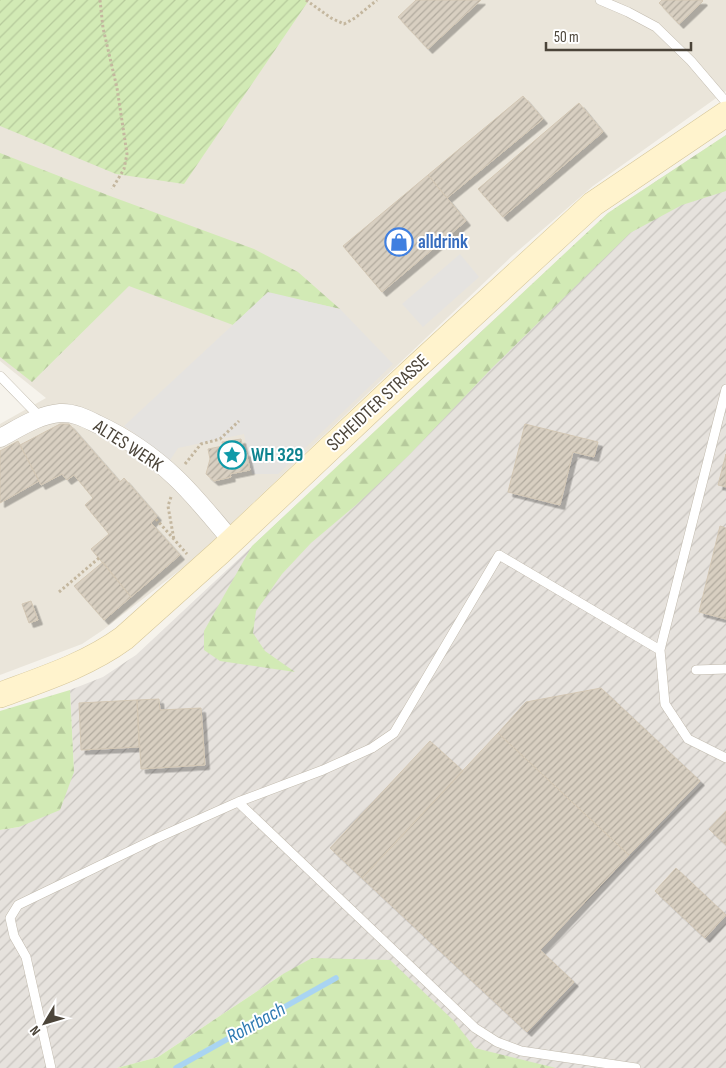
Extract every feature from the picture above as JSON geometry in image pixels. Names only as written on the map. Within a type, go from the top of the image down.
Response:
[{"type":"main road","name":"SCHEIDTER STRASSE","points":[[0,695],[62,672],[107,650],[124,638],[232,541],[414,369],[593,204],[726,114]]},
{"type":"street","name":"ALTES WERK","points":[[0,438],[40,418],[62,413],[81,416],[108,429],[139,448],[176,478],[232,541]]},
{"type":"lane","points":[[600,0],[656,27],[697,68],[726,102]]},
{"type":"lane","points":[[0,376],[40,418]]},
{"type":"lane","points":[[726,389],[660,650],[665,704],[688,739],[726,758]]},
{"type":"lane","points":[[51,1068],[26,957],[14,936],[10,918],[18,905],[155,839],[238,802],[323,770],[372,748],[394,733],[499,555],[660,650]]},
{"type":"lane","points":[[696,670],[726,669]]},
{"type":"lane","points":[[238,802],[468,1021],[482,1032],[497,1042],[521,1051],[636,1068]]},
{"type":"path","points":[[100,0],[103,28],[123,123],[126,154],[124,169],[112,189]]},
{"type":"path","points":[[306,0],[331,18],[344,24],[355,18],[377,0]]},
{"type":"path","points":[[156,519],[170,535]]},
{"type":"path","points":[[59,592],[99,558]]},
{"type":"shaded area","points":[[0,0],[726,0],[726,91],[593,186],[512,256],[194,559],[103,630],[82,644],[0,675],[0,424],[46,398],[0,361]]},
{"type":"shaded area","points":[[726,135],[726,1068],[380,1068],[283,974],[158,1057],[117,1068],[0,1068],[0,830],[19,827],[74,772],[70,690],[103,677],[136,655],[608,213]]},
{"type":"shaded area","points":[[460,254],[479,277],[423,327],[402,304]]},
{"type":"shaded area","points":[[268,292],[340,309],[393,364],[278,474],[252,474],[244,434],[178,448],[170,460],[124,426]]},
{"type":"green space","points":[[0,0],[309,0],[184,184],[116,174],[0,126]]},
{"type":"green space","points":[[726,135],[726,191],[682,205],[630,233],[492,368],[409,455],[356,505],[311,543],[282,574],[256,611],[253,633],[265,651],[295,672],[220,661],[204,650],[204,631],[252,546],[608,213]]},
{"type":"green space","points":[[0,153],[254,249],[298,272],[340,309],[268,293],[233,325],[129,286],[32,382],[0,357]]},
{"type":"green space","points":[[70,690],[74,772],[60,810],[19,827],[0,830],[0,711]]},
{"type":"green space","points":[[312,958],[390,960],[453,1020],[475,1048],[556,1068],[117,1068],[158,1057],[283,974]]},
{"type":"building","points":[[416,0],[481,0],[428,49],[398,17]]},
{"type":"building","points":[[662,0],[703,1],[679,24],[659,3]]},
{"type":"building","points":[[523,96],[543,119],[447,198],[428,175]]},
{"type":"building","points":[[579,103],[603,132],[503,217],[478,189]]},
{"type":"building","points":[[428,175],[466,221],[382,292],[343,246]]},
{"type":"building","points":[[60,424],[69,424],[120,482],[124,478],[157,516],[151,523],[180,555],[131,597],[91,549],[109,534],[85,505],[93,498],[74,475],[67,480],[62,474],[41,485],[20,445]]},
{"type":"building","points":[[525,424],[598,442],[594,457],[573,452],[560,505],[508,492]]},
{"type":"building","points":[[241,439],[250,470],[230,474],[231,477],[214,481],[206,474],[210,459],[208,449],[223,446],[222,442]]},
{"type":"building","points":[[18,441],[39,481],[0,503],[0,451]]},
{"type":"building","points":[[726,454],[726,487],[718,485]]},
{"type":"building","points":[[720,526],[726,528],[726,619],[699,612]]},
{"type":"building","points":[[103,562],[131,597],[104,620],[74,586]]},
{"type":"building","points":[[31,601],[38,620],[29,623],[22,604]]},
{"type":"building","points":[[601,688],[700,781],[629,855],[498,733],[526,702]]},
{"type":"building","points":[[159,699],[160,710],[201,708],[205,765],[141,769],[137,700]]},
{"type":"building","points":[[137,700],[139,747],[81,750],[79,703]]},
{"type":"building","points":[[498,733],[629,855],[540,950],[574,982],[527,1032],[362,878]]},
{"type":"building","points":[[430,741],[463,771],[362,878],[330,848]]},
{"type":"building","points":[[726,811],[726,845],[709,829]]},
{"type":"building","points":[[676,868],[726,915],[705,938],[655,891]]},
{"type":"waterway","name":"Rohrbach","points":[[176,1068],[336,978]]},
{"type":"place","name":"alldrink","points":[[399,242]]},
{"type":"place","name":"WH 329","points":[[232,455]]}]
